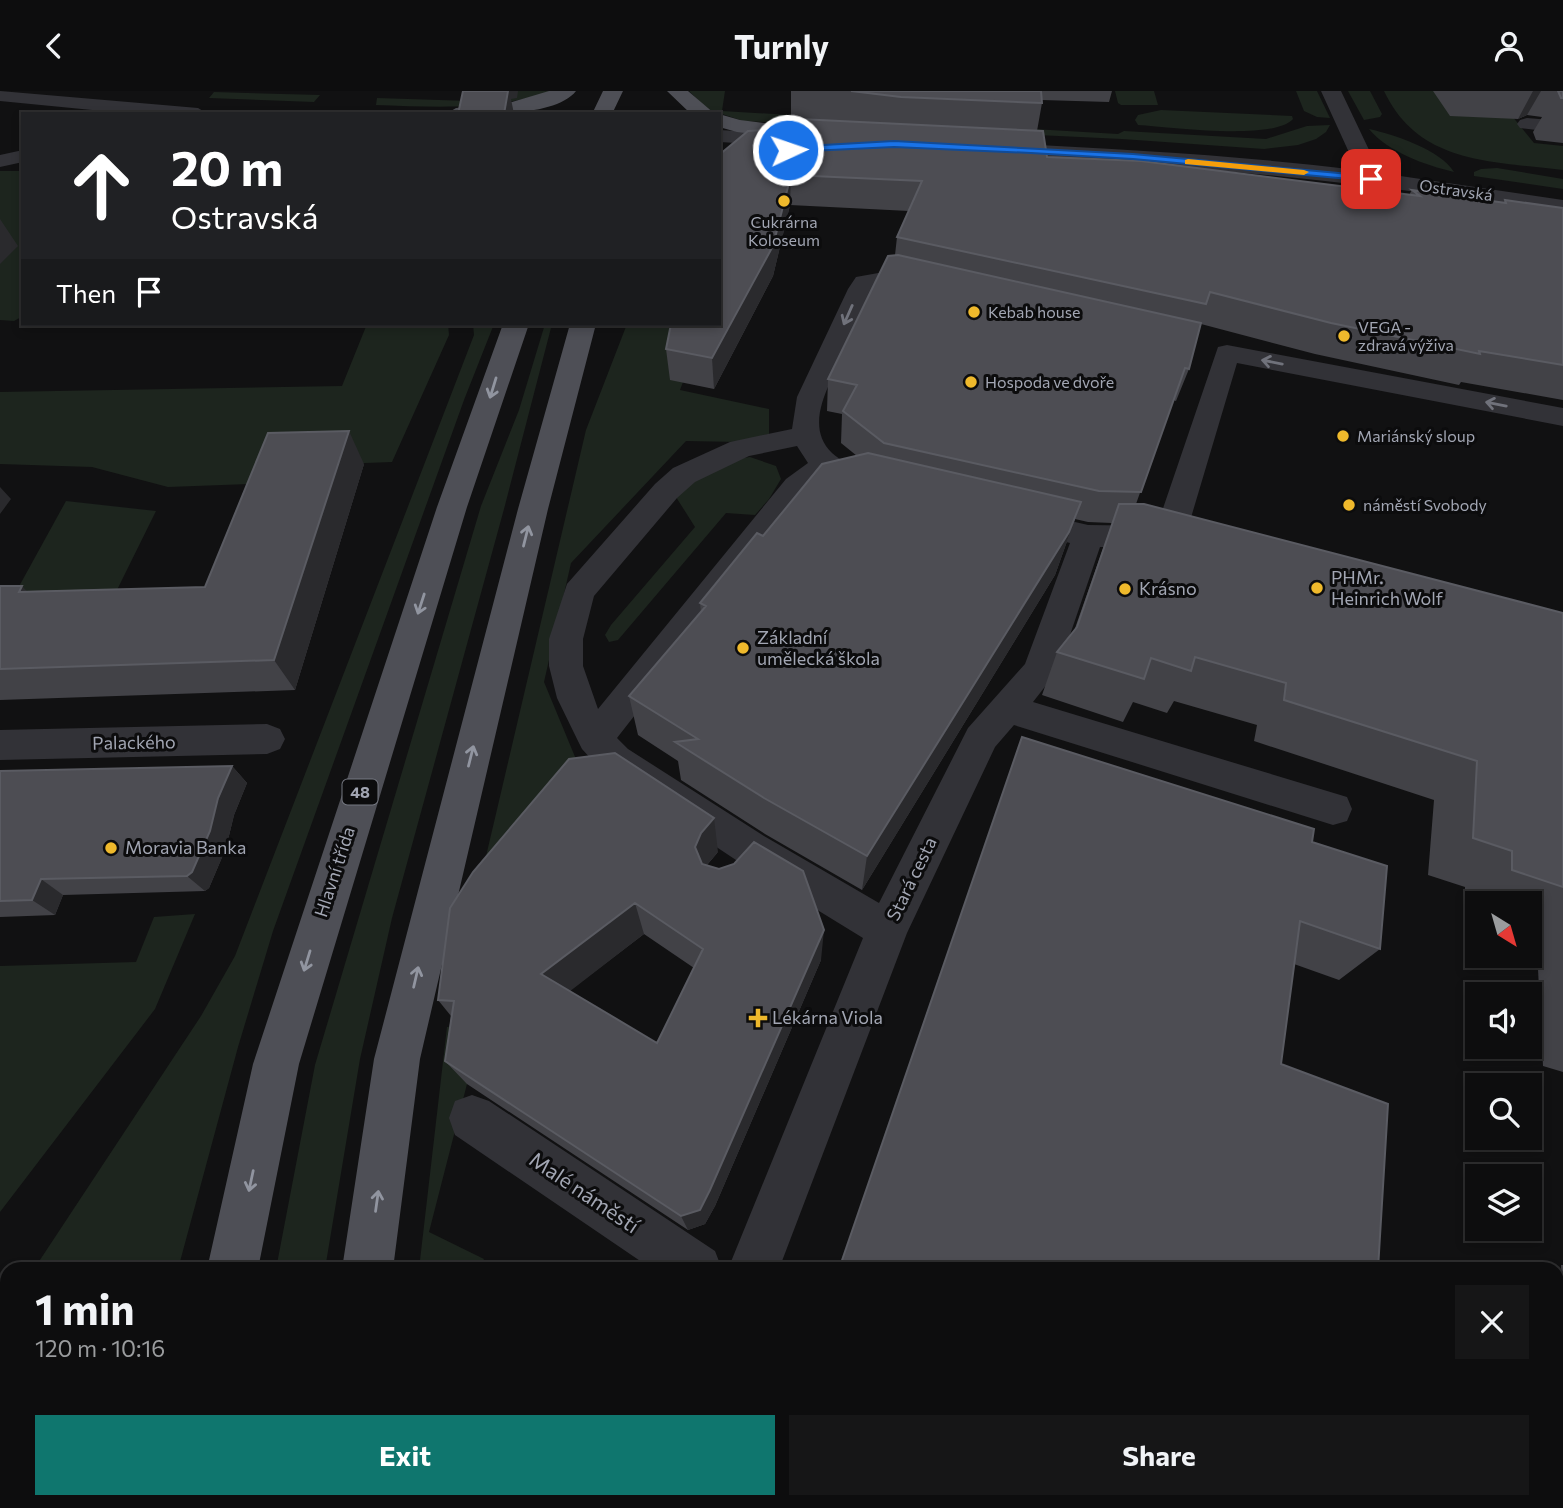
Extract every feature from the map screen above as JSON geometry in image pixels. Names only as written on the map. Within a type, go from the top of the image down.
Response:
[{"type":"main road","points":[[476,112],[516,108],[566,91]]},
{"type":"main road","points":[[603,112],[613,91]]},
{"type":"main road","points":[[667,93],[702,112]]},
{"type":"main road","points":[[721,121],[737,126],[841,142]]},
{"type":"main road","points":[[721,157],[736,152],[841,142]]},
{"type":"main road","name":"Hlavní třída","points":[[234,1262],[276,1064],[452,507],[515,326]]},
{"type":"main road","points":[[369,1262],[397,1059],[443,866],[582,326]]},
{"type":"main road","points":[[560,411],[607,326]]},
{"type":"street","points":[[121,108],[145,91]]},
{"type":"street","points":[[1331,91],[1371,179]]},
{"type":"street","points":[[0,95],[88,110],[121,108],[172,112]]},
{"type":"street","points":[[1527,124],[1563,127]]},
{"type":"street","points":[[721,136],[841,142]]},
{"type":"street","name":"Ostravská","points":[[976,148],[1133,157],[1371,179],[1563,207]]},
{"type":"street","points":[[0,161],[21,156]]},
{"type":"street","points":[[894,491],[855,482],[825,465],[813,452],[805,435],[807,406],[865,282],[876,278],[895,277],[946,289]]},
{"type":"street","points":[[1169,537],[1214,350],[1563,417]]},
{"type":"street","points":[[805,435],[740,449],[684,475],[666,491],[579,592],[566,639],[566,666],[575,698],[605,750],[739,860],[887,930]]},
{"type":"street","points":[[605,750],[797,486],[825,465]]},
{"type":"street","points":[[998,515],[1088,536],[1169,537],[1223,550]]},
{"type":"street","name":"Stará cesta","points":[[758,1254],[887,930],[981,738],[1009,709],[1040,670],[1088,536]]},
{"type":"street","points":[[1009,709],[1333,809]]},
{"type":"street","name":"Palackého","points":[[0,745],[267,739]]},
{"type":"street","name":"Malé náměstí","points":[[472,1118],[687,1262]]},
{"type":"shaded area","points":[[516,91],[551,91],[486,105],[376,105],[377,98],[470,101]]},
{"type":"shaded area","points":[[689,91],[725,91],[722,111],[1118,134],[1124,131],[1266,139],[1307,126],[1330,125],[1326,132],[1316,139],[1298,145],[1264,149],[1122,139],[743,121],[707,109]]},
{"type":"shaded area","points":[[1115,91],[1154,91],[1158,105],[1121,105]]},
{"type":"shaded area","points":[[1296,91],[1317,91],[1330,118],[1317,117],[1304,111]]},
{"type":"shaded area","points":[[1348,91],[1370,91],[1382,114],[1380,117],[1364,120]]},
{"type":"shaded area","points":[[1384,91],[1563,91],[1508,111],[1534,143],[1563,146],[1563,170],[1485,161],[1438,146],[1417,133],[1399,115]]},
{"type":"shaded area","points":[[214,92],[320,95],[314,102],[209,98]]},
{"type":"shaded area","points":[[1161,110],[1292,116],[1293,119],[1282,126],[1244,131],[1138,125],[1135,120],[1138,115]]},
{"type":"shaded area","points":[[1369,129],[1428,150],[1448,164],[1454,172],[1431,166],[1397,151]]},
{"type":"shaded area","points":[[1497,168],[1563,179],[1563,189],[1474,176],[1474,172],[1481,169]]},
{"type":"shaded area","points":[[0,171],[21,171],[21,317],[14,321],[0,320]]},
{"type":"shaded area","points":[[366,326],[448,326],[449,335],[392,462],[286,466],[279,483],[168,487],[92,467],[0,464],[0,392],[342,386]]},
{"type":"shaded area","points":[[473,326],[493,326],[464,400],[273,931],[238,1047],[180,1262],[39,1262],[201,1016],[235,956],[474,335]]},
{"type":"shaded area","points":[[544,326],[551,326],[392,918],[360,1059],[326,1262],[277,1262],[315,1065],[481,506],[519,410]]},
{"type":"shaded area","points":[[626,326],[683,326],[670,379],[683,382],[680,390],[769,409],[769,434],[739,442],[686,441],[571,563],[544,682],[578,764],[476,899],[586,430]]},
{"type":"shaded area","points":[[750,457],[776,466],[781,479],[769,499],[755,515],[726,513],[618,640],[609,642],[605,635],[611,625],[695,527],[676,497],[682,489],[708,470]]},
{"type":"shaded area","points":[[66,501],[156,511],[115,594],[0,621]]},
{"type":"shaded area","points":[[195,914],[155,1009],[0,1212],[0,966],[136,962],[154,917]]},
{"type":"shaded area","points":[[447,1027],[475,1027],[467,1084],[429,1232],[484,1259],[482,1262],[420,1262]]},
{"type":"building","points":[[463,91],[508,91],[504,112],[458,112]]},
{"type":"building","points":[[851,91],[1041,91],[1042,103],[901,97]]},
{"type":"building","points":[[799,119],[1043,131],[1047,157],[1141,161],[1420,196],[1412,190],[1563,208],[1563,365],[1479,351],[1480,354],[1331,323],[1210,292],[1206,304],[897,237],[922,181],[791,175],[773,246],[712,358],[666,349],[671,326],[721,326],[721,153],[748,131],[794,128]]},
{"type":"building","points":[[898,255],[1201,323],[1189,369],[1185,368],[1141,492],[1099,491],[884,443],[843,411],[857,385],[828,379],[888,256]]},
{"type":"building","points":[[349,431],[274,660],[0,669],[0,586],[22,586],[19,592],[205,587],[268,433]]},
{"type":"building","points":[[868,453],[1081,502],[1069,532],[867,856],[764,798],[675,742],[698,739],[629,696],[706,606],[700,603],[757,533],[763,536],[822,464]]},
{"type":"building","points":[[1119,504],[1144,504],[1563,613],[1563,887],[1512,870],[1512,851],[1473,838],[1477,761],[1284,700],[1286,683],[1195,657],[1191,671],[1151,658],[1144,679],[1057,652],[1077,627]]},
{"type":"building","points":[[1022,737],[1314,829],[1312,842],[1387,866],[1380,949],[1300,921],[1281,1064],[1388,1104],[1378,1262],[841,1262]]},
{"type":"building","points":[[615,753],[714,818],[701,833],[695,847],[702,864],[719,869],[734,864],[754,842],[803,871],[824,930],[700,1210],[681,1216],[445,1061],[454,1001],[438,1000],[450,908],[473,872],[569,759]],"holes":[[[635,903],[703,949],[657,1043],[541,974]]]},
{"type":"building","name":"Moravia Banka","points":[[232,766],[218,798],[210,831],[192,872],[187,876],[41,879],[32,900],[0,901],[0,771]]},
{"type":"slow traffic","points":[[1188,162],[1304,172]]},
{"type":"place","name":"Cukrárna Koloseum","points":[[784,201]]},
{"type":"place","name":"Kebab house","points":[[974,312]]},
{"type":"place","name":"VEGA - zdravá výživa","points":[[1344,336]]},
{"type":"place","name":"Hospoda ve dvoře","points":[[971,382]]},
{"type":"place","name":"Mariánský sloup","points":[[1343,436]]},
{"type":"place","name":"náměstí Svobody","points":[[1349,505]]},
{"type":"place","name":"PHMr. Heinrich Wolf","points":[[1317,588]]},
{"type":"place","name":"Krásno","points":[[1125,589]]},
{"type":"place","name":"Základní umělecká škola","points":[[743,648]]},
{"type":"place","name":"Moravia Banka","points":[[111,848]]},
{"type":"place","name":"Lékárna Viola","points":[[758,1018]]},
{"type":"route","points":[[788,150],[894,144],[1133,157],[1371,179]]}]
